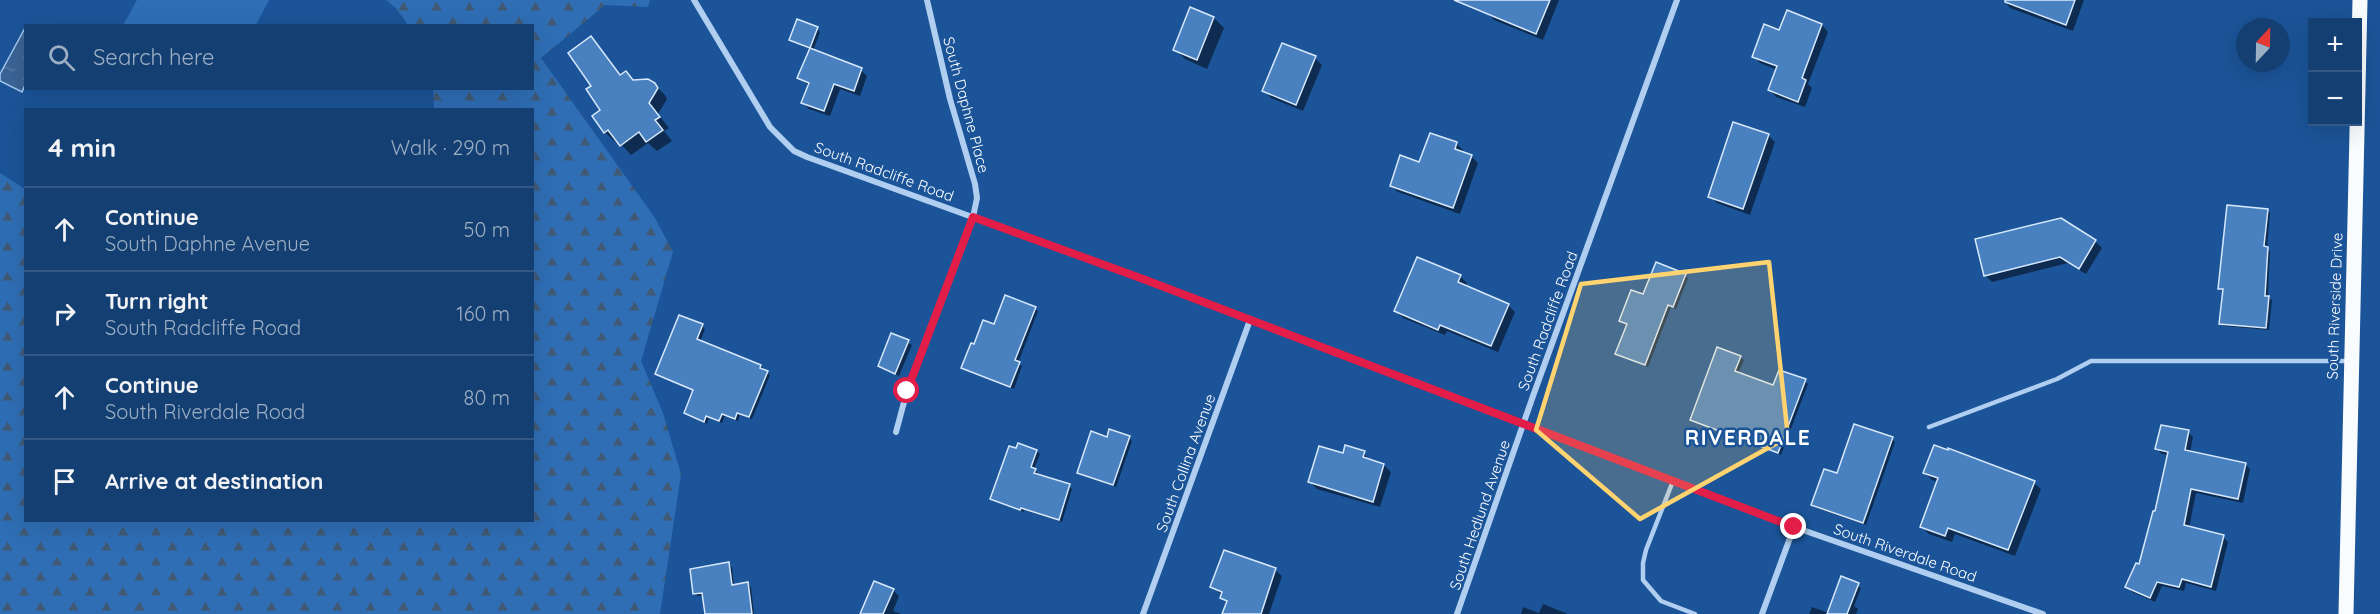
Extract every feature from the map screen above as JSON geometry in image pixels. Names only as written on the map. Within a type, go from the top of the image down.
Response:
[{"type":"main road","name":"South Riverside Drive","points":[[2346,614],[2360,0]]},
{"type":"street","name":"South Radcliffe Road","points":[[694,0],[770,127],[794,151],[1524,424],[1677,0]]},
{"type":"street","name":"South Daphne Place","points":[[896,432],[907,391],[973,217],[977,198],[950,99],[927,0]]},
{"type":"street","name":"South Collina Avenue","points":[[1143,614],[1250,320]]},
{"type":"street","name":"South Riverdale Road","points":[[1524,424],[1794,527],[2043,614]]},
{"type":"street","name":"South Hedlund Avenue","points":[[1457,614],[1524,424]]},
{"type":"street","points":[[1762,614],[1794,527]]},
{"type":"lane","points":[[1929,427],[2057,379],[2091,361],[2352,361]]},
{"type":"lane","points":[[1673,481],[1646,550],[1643,580],[1661,601],[1695,614]]},
{"type":"highlighted area","points":[[1769,262],[1788,437],[1640,519],[1536,430],[1581,284]]},
{"type":"green space","points":[[137,0],[269,0],[257,24],[124,24]]},
{"type":"green space","points":[[386,0],[650,0],[648,7],[605,5],[541,58],[655,218],[673,252],[641,361],[663,413],[681,474],[660,614],[0,614],[0,173],[24,188],[24,522],[534,522],[534,108],[434,108],[433,90],[534,90],[534,24],[407,24],[396,8]]},
{"type":"water","points":[[24,30],[24,87],[22,92],[0,81],[0,74]]},
{"type":"building","points":[[1454,0],[1550,0],[1536,34]]},
{"type":"building","points":[[2005,0],[2075,0],[2066,25],[2005,2]]},
{"type":"building","points":[[1190,7],[1214,17],[1197,60],[1173,50]]},
{"type":"building","points":[[1787,10],[1822,24],[1802,78],[1806,80],[1798,102],[1768,90],[1777,66],[1752,57],[1764,24],[1779,30]]},
{"type":"building","points":[[797,19],[818,27],[810,48],[789,40]]},
{"type":"building","points":[[591,36],[620,75],[626,71],[633,80],[648,79],[658,88],[649,103],[660,117],[655,120],[663,130],[646,142],[639,132],[620,146],[608,130],[604,133],[592,116],[600,110],[586,89],[591,86],[568,53]]},
{"type":"building","points":[[1282,43],[1316,56],[1296,105],[1262,91]]},
{"type":"building","points":[[810,48],[862,68],[854,91],[834,84],[824,111],[801,103],[809,83],[797,78]]},
{"type":"building","points":[[1733,122],[1769,134],[1743,209],[1708,197]]},
{"type":"building","points":[[1430,133],[1457,142],[1455,149],[1472,155],[1453,208],[1390,186],[1400,155],[1419,162]]},
{"type":"building","points":[[2227,205],[2268,209],[2264,246],[2268,247],[2265,296],[2269,296],[2266,328],[2219,324],[2223,289],[2218,289]]},
{"type":"building","points":[[2061,218],[2096,240],[2079,269],[2060,257],[1984,276],[1975,239]]},
{"type":"building","points":[[1417,257],[1461,275],[1458,282],[1509,304],[1491,346],[1440,325],[1438,330],[1394,311]]},
{"type":"building","points":[[1656,262],[1686,274],[1673,307],[1668,305],[1645,365],[1615,354],[1627,324],[1619,321],[1631,290],[1643,294]]},
{"type":"building","points":[[1005,295],[1036,307],[1015,360],[1020,362],[1010,387],[961,368],[971,343],[974,344],[983,320],[994,324]]},
{"type":"building","points":[[679,315],[703,324],[697,339],[761,365],[760,368],[768,371],[749,417],[737,413],[735,419],[722,414],[719,421],[706,416],[704,422],[684,413],[693,390],[655,374]]},
{"type":"building","points":[[891,333],[909,340],[895,374],[878,366]]},
{"type":"building","points":[[1717,347],[1741,356],[1735,371],[1773,385],[1779,370],[1806,379],[1778,453],[1690,420]]},
{"type":"building","points":[[1854,424],[1893,437],[1863,523],[1811,505],[1824,469],[1837,473]]},
{"type":"building","points":[[2161,425],[2189,430],[2185,450],[2246,463],[2238,499],[2191,489],[2184,525],[2224,535],[2211,587],[2182,579],[2179,587],[2157,582],[2150,598],[2125,587],[2136,563],[2139,564],[2153,511],[2155,511],[2168,452],[2155,449]]},
{"type":"building","points":[[1109,429],[1130,436],[1113,485],[1077,473],[1091,431],[1107,437]]},
{"type":"building","points":[[1018,443],[1037,450],[1031,467],[1036,469],[1034,473],[1070,484],[1059,520],[990,499],[1009,446],[1016,448]]},
{"type":"building","points":[[1345,445],[1365,451],[1363,457],[1384,464],[1373,502],[1308,482],[1319,446],[1343,453]]},
{"type":"building","points":[[1934,445],[1948,450],[1948,448],[2035,481],[2008,550],[1948,528],[1945,536],[1920,527],[1938,478],[1923,473]]},
{"type":"building","points":[[1224,550],[1276,568],[1261,614],[1222,614],[1227,601],[1220,598],[1222,592],[1210,587]]},
{"type":"building","points":[[729,562],[732,585],[748,582],[752,614],[705,614],[702,593],[693,594],[690,569]]},
{"type":"building","points":[[1841,576],[1859,583],[1847,614],[1827,614]]},
{"type":"building","points":[[874,581],[894,589],[883,614],[860,614]]},
{"type":"district","name":"RIVERDALE","points":[[1748,438]]},
{"type":"route","points":[[907,391],[973,217],[1143,279],[1794,527]]}]
